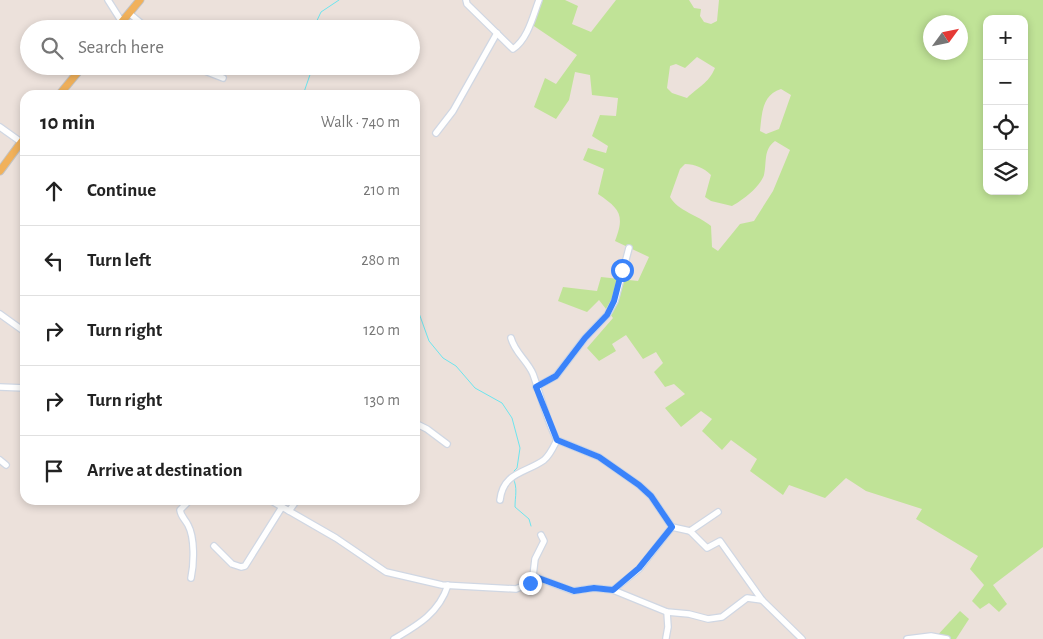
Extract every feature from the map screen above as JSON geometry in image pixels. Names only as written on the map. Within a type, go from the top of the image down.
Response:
[{"type":"main road","points":[[124,20],[140,0]]},
{"type":"main road","points":[[63,90],[76,75]]},
{"type":"main road","points":[[0,171],[20,146]]},
{"type":"street","points":[[108,0],[121,20]]},
{"type":"street","points":[[466,0],[513,49],[530,26],[539,0]]},
{"type":"street","points":[[129,13],[137,20]]},
{"type":"street","points":[[436,133],[453,111],[497,33]]},
{"type":"street","points":[[215,75],[223,78]]},
{"type":"street","points":[[0,127],[20,142]]},
{"type":"street","points":[[536,387],[556,376],[585,338],[607,315],[614,301],[629,248]]},
{"type":"street","points":[[0,314],[20,328]]},
{"type":"street","points":[[511,338],[513,348],[529,367],[557,440],[599,457],[639,485],[651,496],[672,527],[690,531],[707,548],[720,541],[762,600],[802,639]]},
{"type":"street","points":[[0,387],[20,388]]},
{"type":"street","points":[[420,425],[447,444]]},
{"type":"street","points":[[500,500],[505,483],[510,476],[543,460],[557,440]]},
{"type":"street","points":[[0,460],[6,466]]},
{"type":"street","points":[[185,505],[180,510],[180,514],[188,525],[192,541],[193,570],[191,578]]},
{"type":"street","points":[[279,505],[386,572],[448,586],[516,589],[530,583],[533,576],[535,559],[544,541],[541,535]]},
{"type":"street","points":[[289,511],[293,505]]},
{"type":"street","points":[[214,546],[232,564],[242,567],[282,507]]},
{"type":"street","points":[[690,531],[718,512]]},
{"type":"street","points":[[613,590],[639,568],[672,527]]},
{"type":"street","points":[[533,576],[574,591],[594,588],[613,590],[667,612],[690,614],[708,619],[719,618],[745,598],[762,600]]},
{"type":"street","points":[[394,639],[430,616],[445,595],[448,586]]},
{"type":"street","points":[[666,638],[668,627],[667,612]]},
{"type":"street","points":[[907,639],[931,636],[947,639]]},
{"type":"green space","points":[[537,0],[565,0],[578,6],[572,24],[591,32],[616,0],[689,0],[694,8],[701,9],[700,16],[704,22],[711,24],[717,21],[719,0],[1043,0],[1043,547],[993,585],[1007,604],[999,612],[989,603],[980,609],[972,601],[984,585],[970,569],[978,556],[916,519],[922,509],[866,491],[846,478],[825,498],[789,485],[783,495],[750,471],[757,459],[731,440],[722,450],[702,431],[712,419],[701,411],[681,427],[665,408],[685,394],[674,384],[665,387],[654,372],[663,363],[656,352],[643,359],[626,335],[612,344],[616,351],[599,361],[587,348],[613,318],[599,300],[587,312],[558,301],[563,287],[597,291],[601,277],[638,281],[649,257],[615,241],[620,225],[618,213],[611,204],[598,194],[604,169],[583,160],[588,148],[606,153],[608,146],[592,136],[600,115],[616,116],[618,98],[592,95],[590,75],[575,72],[569,100],[556,119],[534,107],[545,78],[556,84],[577,55],[528,22]],"holes":[[[697,57],[715,68],[712,73],[687,98],[672,93],[667,88],[670,66],[676,64],[685,68]],[[781,89],[791,95],[779,129],[766,134],[760,131],[764,106],[775,92]],[[775,141],[790,150],[773,191],[754,221],[740,224],[718,251],[712,247],[711,226],[678,206],[670,197],[680,169],[685,164],[689,164],[705,170],[711,175],[705,197],[711,201],[732,206],[751,193],[762,180],[766,156]]]},
{"type":"green space","points":[[960,611],[969,619],[956,639],[934,639]]},
{"type":"waterway","points":[[317,20],[321,12],[339,0]]},
{"type":"waterway","points":[[305,90],[310,75]]},
{"type":"waterway","points":[[420,316],[429,341],[443,358],[456,366],[475,388],[502,403],[512,418],[520,448],[517,468],[514,471]]},
{"type":"waterway","points":[[513,478],[516,489],[515,507],[529,519],[531,526]]},
{"type":"route","points":[[530,583],[533,576],[549,584],[574,591],[594,588],[613,590],[644,563],[672,527],[656,502],[639,485],[599,457],[557,440],[536,387],[556,376],[585,338],[607,315],[614,301],[622,270]]}]
